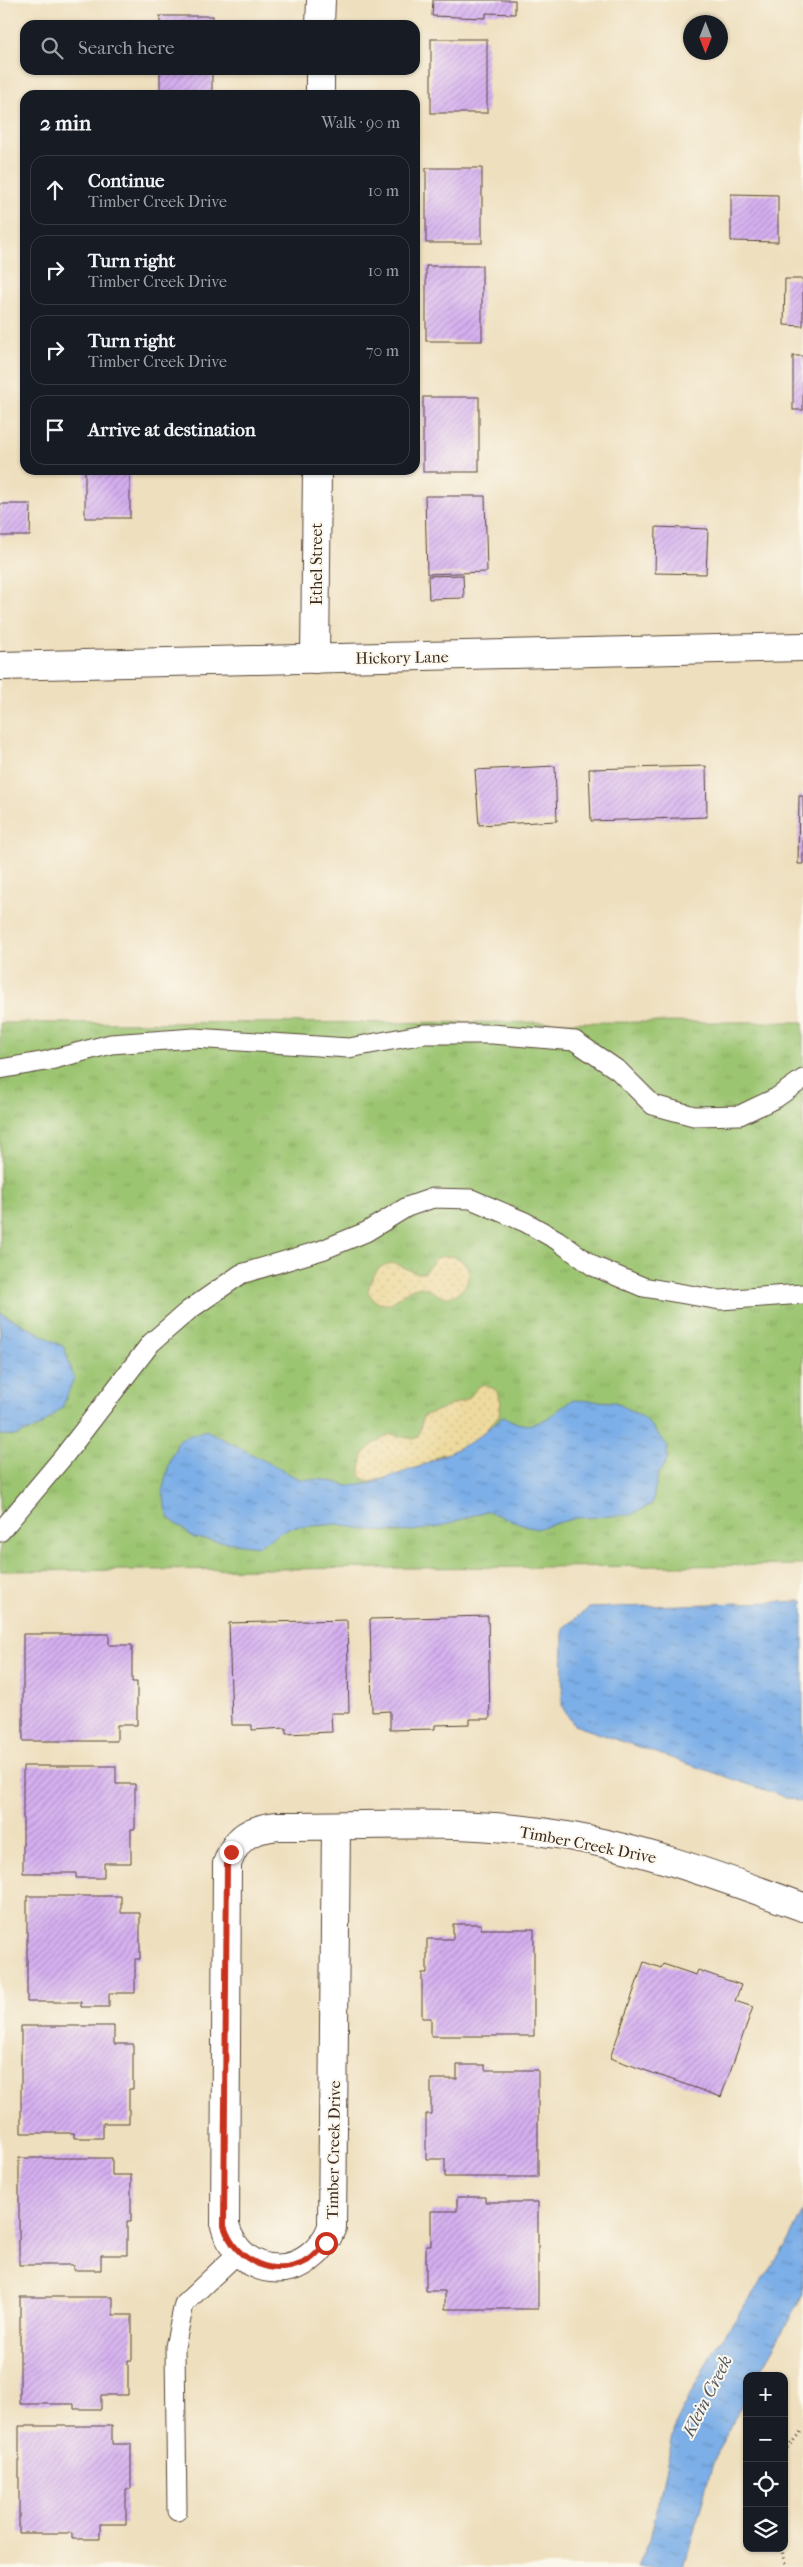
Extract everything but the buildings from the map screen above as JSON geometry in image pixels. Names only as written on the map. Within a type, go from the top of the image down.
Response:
[{"type":"street","points":[[320,0],[320,20]]},
{"type":"street","points":[[320,75],[320,90]]},
{"type":"street","name":"Ethel Street","points":[[315,659],[317,475]]},
{"type":"street","name":"Hickory Lane","points":[[0,666],[803,647]]},
{"type":"street","name":"Timber Creek Drive","points":[[336,1826],[332,2227],[326,2243],[310,2259],[292,2267],[264,2267],[252,2262],[239,2252],[228,2237],[224,2215],[227,1864],[231,1852],[241,1838],[257,1828],[278,1826],[465,1825],[543,1832],[644,1852],[803,1906]]},
{"type":"lane","points":[[0,1069],[111,1044],[194,1038],[349,1048],[424,1034],[492,1034],[575,1041],[619,1071],[653,1105],[694,1116],[740,1115],[776,1098],[803,1078]]},
{"type":"lane","points":[[0,1532],[17,1509],[64,1456],[151,1343],[189,1310],[241,1274],[281,1264],[331,1246],[366,1232],[407,1207],[434,1198],[471,1199],[525,1222],[557,1240],[593,1266],[643,1287],[720,1300],[803,1294]]},
{"type":"lane","points":[[177,2511],[175,2348],[184,2304],[239,2252]]},
{"type":"path","points":[[788,2447],[803,2429]]},
{"type":"path","points":[[782,2552],[787,2567]]},
{"type":"green space","points":[[803,1022],[803,1565],[0,1571],[0,1023]]},
{"type":"sand","points":[[455,1257],[462,1261],[467,1266],[468,1272],[465,1286],[452,1296],[439,1295],[426,1288],[417,1287],[393,1302],[381,1304],[368,1292],[374,1275],[387,1264],[399,1265],[414,1272],[424,1273],[436,1258]]},
{"type":"sand","points":[[484,1384],[496,1390],[501,1402],[499,1415],[481,1436],[457,1452],[440,1455],[413,1471],[369,1482],[360,1476],[360,1467],[364,1454],[371,1446],[390,1434],[413,1439],[418,1437],[423,1416],[468,1399],[478,1387]]},
{"type":"water","points":[[0,1312],[64,1347],[74,1378],[62,1408],[41,1426],[16,1436],[0,1435]]},
{"type":"water","points":[[572,1400],[615,1402],[644,1418],[668,1446],[667,1460],[658,1474],[652,1504],[631,1515],[576,1518],[536,1529],[486,1511],[436,1528],[401,1532],[372,1531],[338,1524],[288,1528],[258,1546],[194,1538],[169,1518],[162,1492],[171,1457],[180,1439],[206,1430],[299,1479],[327,1480],[348,1486],[369,1484],[421,1466],[471,1442],[504,1416],[514,1422],[532,1424],[548,1418]]},
{"type":"water","points":[[803,1601],[803,1803],[574,1725],[562,1707],[563,1628],[589,1608]]},
{"type":"water","name":"Klein Creek","points":[[803,2210],[803,2295],[759,2372],[743,2372],[743,2402],[713,2463],[684,2567],[638,2567],[650,2539],[676,2423],[713,2351],[785,2247]]},
{"type":"route","points":[[231,1852],[227,1864],[224,2226],[232,2244],[239,2252],[252,2262],[264,2267],[292,2267],[310,2259],[326,2243]]}]
